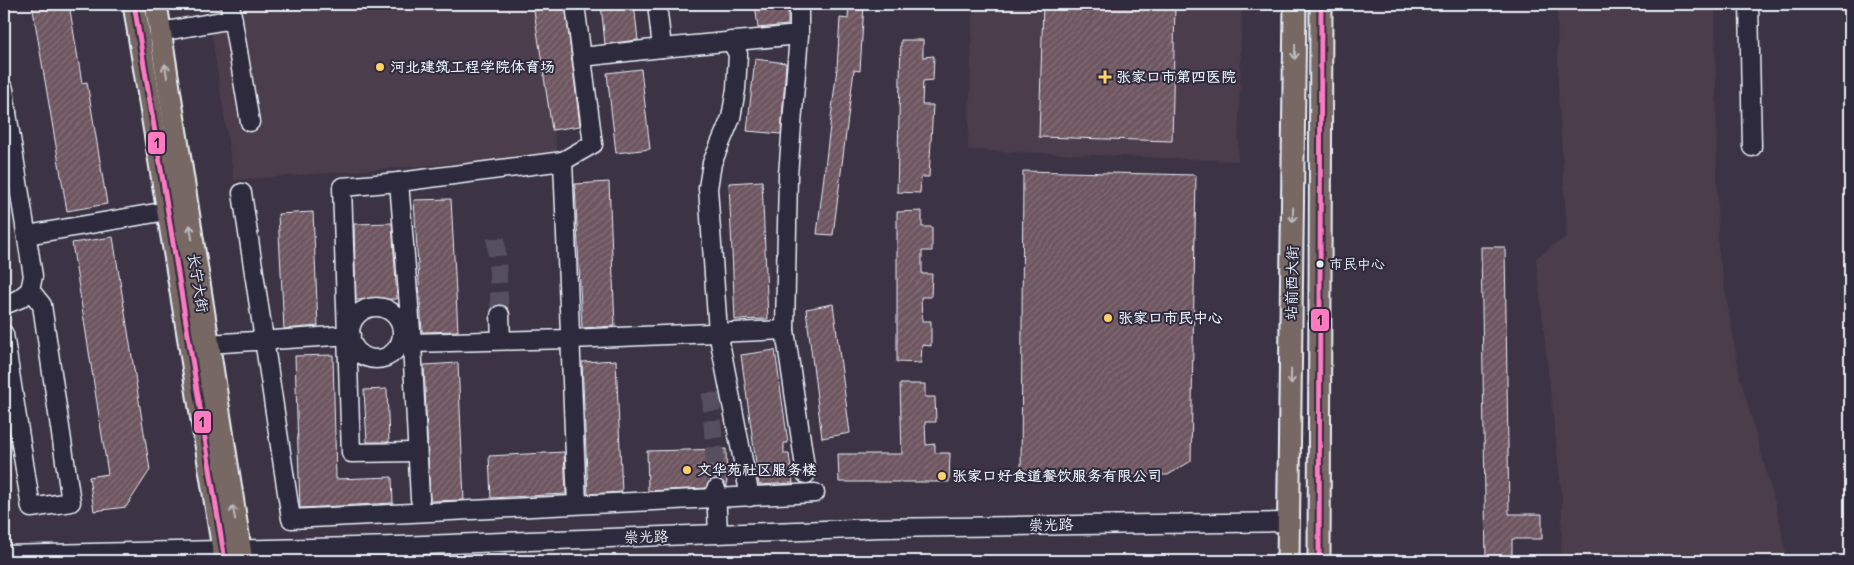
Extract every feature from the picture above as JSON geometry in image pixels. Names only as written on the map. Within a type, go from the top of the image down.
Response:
[{"type":"main road","name":"长宁大街","points":[[134,4],[167,211],[233,556]]},
{"type":"main road","name":"长宁大街","points":[[156,4],[208,344],[233,556]]},
{"type":"main road","name":"站前西大街","points":[[1288,561],[1295,4]]},
{"type":"main road","name":"站前西大街","points":[[1319,561],[1321,4]]},
{"type":"street","points":[[417,452],[351,453],[349,335],[342,187],[400,182],[563,161],[593,144],[574,4]]},
{"type":"street","points":[[657,4],[662,48]]},
{"type":"street","points":[[799,4],[799,35],[788,175],[785,330],[806,474]]},
{"type":"street","points":[[1749,4],[1752,147]]},
{"type":"street","points":[[160,32],[232,12],[250,122]]},
{"type":"street","points":[[582,57],[799,35]]},
{"type":"street","points":[[731,42],[738,54],[736,89],[731,118],[712,163],[708,188],[718,332],[750,497]]},
{"type":"street","points":[[4,89],[6,114],[33,276],[30,290],[19,299],[4,305]]},
{"type":"street","points":[[563,161],[577,504]]},
{"type":"street","points":[[400,182],[406,343],[420,499]]},
{"type":"street","points":[[242,193],[291,519],[577,504],[717,494],[750,497],[815,493]]},
{"type":"street","points":[[26,235],[167,211]]},
{"type":"street","points":[[4,334],[31,508],[71,502],[42,305],[30,290]]},
{"type":"street","points":[[406,343],[398,318],[384,308],[368,308],[360,313],[354,319],[349,335],[358,351],[372,359],[389,356],[406,343],[570,339],[785,330]]},
{"type":"street","points":[[500,316],[501,340]]},
{"type":"street","points":[[208,344],[349,335]]},
{"type":"street","points":[[717,494],[718,534]]},
{"type":"street","name":"崇光路","points":[[4,555],[233,556],[397,546],[890,528],[1289,522]]},
{"type":"shaded area","name":"河北建筑工程学院体育场","points":[[207,4],[533,4],[558,156],[234,180]]},
{"type":"shaded area","name":"张家口市第四医院","points":[[973,4],[1242,4],[1238,161],[968,150]]},
{"type":"shaded area","points":[[1557,4],[1715,4],[1718,249],[1740,377],[1779,518],[1787,561],[1561,561],[1562,498],[1536,258],[1567,236],[1558,86]]},
{"type":"building","points":[[32,4],[69,4],[82,83],[87,82],[107,204],[67,211]]},
{"type":"building","points":[[533,4],[565,4],[580,126],[552,130]]},
{"type":"building","points":[[601,4],[634,4],[638,40],[605,44]]},
{"type":"building","points":[[755,4],[788,4],[788,25],[758,28]]},
{"type":"building","points":[[849,4],[864,4],[860,71],[854,70],[833,235],[817,234],[837,68],[840,18],[848,19]]},
{"type":"building","name":"张家口市第四医院","points":[[1043,4],[1175,4],[1172,141],[1039,137]]},
{"type":"building","points":[[901,40],[923,40],[923,57],[934,56],[933,80],[923,81],[922,105],[933,105],[929,177],[921,177],[920,193],[897,192]]},
{"type":"building","points":[[755,59],[786,63],[781,134],[747,131]]},
{"type":"building","points":[[641,69],[650,149],[616,153],[607,73]]},
{"type":"building","name":"张家口市民中心","points":[[1023,171],[1196,175],[1191,461],[1168,475],[1021,474]]},
{"type":"building","points":[[762,181],[768,319],[735,320],[729,183]]},
{"type":"building","points":[[609,182],[615,326],[582,328],[575,184]]},
{"type":"building","points":[[451,199],[458,331],[422,332],[414,200]]},
{"type":"building","points":[[922,211],[922,227],[932,227],[932,251],[922,251],[922,274],[932,274],[931,297],[921,297],[922,321],[931,321],[931,346],[922,345],[921,363],[897,362],[897,212]]},
{"type":"building","points":[[313,212],[318,326],[284,329],[278,214]]},
{"type":"building","points":[[392,223],[397,299],[356,300],[354,224]]},
{"type":"building","points":[[113,237],[150,470],[126,507],[94,511],[89,477],[108,474],[72,243]]},
{"type":"building","points":[[1481,247],[1505,247],[1509,514],[1542,514],[1542,539],[1512,539],[1512,561],[1486,561]]},
{"type":"building","points":[[833,304],[850,433],[822,438],[806,309]]},
{"type":"building","points":[[775,350],[788,443],[784,443],[784,454],[789,454],[793,483],[759,485],[741,355]]},
{"type":"building","points":[[333,355],[336,479],[392,477],[393,503],[300,508],[295,356]]},
{"type":"building","points":[[616,360],[622,492],[588,494],[582,362]]},
{"type":"building","points":[[458,363],[464,500],[430,501],[424,365]]},
{"type":"building","points":[[900,384],[925,384],[925,397],[935,397],[936,422],[925,422],[926,445],[935,444],[935,453],[950,453],[949,482],[839,482],[838,454],[902,454]]},
{"type":"building","points":[[387,389],[389,442],[367,442],[364,390]]},
{"type":"building","name":"文华苑社区服务楼","points":[[726,449],[727,487],[721,480],[716,478],[710,480],[706,488],[648,491],[647,451]]},
{"type":"building","points":[[564,452],[566,494],[491,498],[489,456]]},
{"type":"tunnel","points":[[496,238],[500,315]]},
{"type":"tunnel","points":[[711,393],[716,489]]},
{"type":"transit line","name":"1","points":[[134,4],[225,561]]},
{"type":"transit line","name":"1","points":[[1319,561],[1321,4]]},
{"type":"place","name":"河北建筑工程学院体育场","points":[[380,67]]},
{"type":"place","name":"张家口市第四医院","points":[[1105,77]]},
{"type":"place","name":"市民中心","points":[[1320,264]]},
{"type":"place","name":"张家口市民中心","points":[[1108,318]]},
{"type":"place","name":"文华苑社区服务楼","points":[[687,470]]},
{"type":"place","name":"张家口好食道餐饮服务有限公司","points":[[942,476]]}]
